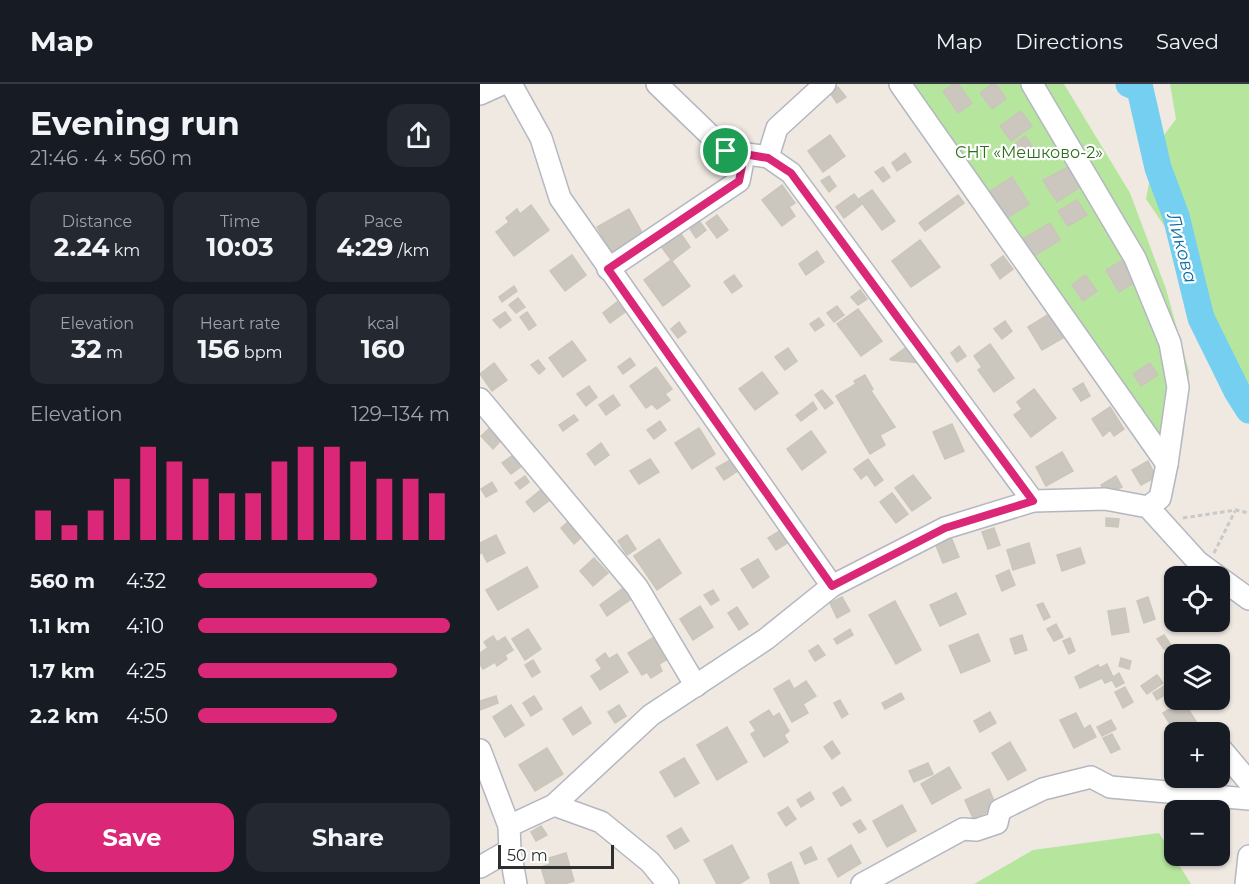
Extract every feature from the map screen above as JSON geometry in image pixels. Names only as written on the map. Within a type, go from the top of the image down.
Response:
[{"type":"street","points":[[480,94],[502,84]]},
{"type":"street","points":[[511,84],[541,138],[560,198],[832,586]]},
{"type":"street","points":[[608,269],[739,181],[742,166],[657,84]]},
{"type":"street","points":[[768,158],[777,128],[825,84]]},
{"type":"street","points":[[900,84],[1167,464]]},
{"type":"street","points":[[1032,84],[1134,258],[1170,343],[1178,387],[1167,464],[1155,514]]},
{"type":"street","points":[[726,151],[768,158],[791,173],[1033,501]]},
{"type":"street","points":[[480,399],[637,587],[696,686]]},
{"type":"street","points":[[509,826],[554,805],[651,715],[766,639],[832,586],[945,528],[1033,501],[1105,499],[1155,514],[1204,566]]},
{"type":"street","points":[[1230,585],[1249,599]]},
{"type":"street","points":[[480,750],[509,826],[510,850],[516,884]]},
{"type":"street","points":[[1230,759],[1249,782]]},
{"type":"street","points":[[862,884],[963,829],[976,830],[997,823],[1000,810],[1043,789],[1091,777],[1110,787],[1249,799]]},
{"type":"street","points":[[554,805],[601,822],[650,862],[668,884]]},
{"type":"street","points":[[480,867],[510,850]]},
{"type":"street","points":[[1246,884],[1249,856]]},
{"type":"path","points":[[1218,566],[1236,510]]},
{"type":"path","points":[[1155,514],[1236,510],[1249,513]]},
{"type":"green space","name":"СНТ «Мешково-2»","points":[[905,84],[1064,84],[1130,193],[1166,289],[1189,372],[1183,439],[1157,448]]},
{"type":"green space","points":[[1170,84],[1249,84],[1249,398],[1225,362],[1189,262],[1146,199],[1156,146],[1176,119]]},
{"type":"green space","points":[[1159,833],[1164,841],[1164,866],[1180,866],[1191,884],[974,884],[1033,850]]},
{"type":"building","points":[[953,84],[958,84],[972,103],[958,113],[943,91]]},
{"type":"building","points":[[992,84],[996,84],[1006,99],[992,109],[980,93]]},
{"type":"building","points":[[838,87],[846,97],[837,103],[830,93]]},
{"type":"building","points":[[1021,111],[1032,126],[1011,141],[1000,126]]},
{"type":"building","points":[[830,135],[845,156],[823,172],[808,151]]},
{"type":"building","points":[[1025,136],[1033,147],[1020,157],[1012,146]]},
{"type":"building","points":[[905,153],[911,162],[897,171],[892,163]]},
{"type":"building","points":[[883,167],[890,177],[883,182],[875,172]]},
{"type":"building","points":[[1068,167],[1080,187],[1057,202],[1043,180]]},
{"type":"building","points":[[829,176],[836,186],[829,192],[821,181]]},
{"type":"building","points":[[1012,177],[1029,204],[1006,219],[989,192]]},
{"type":"building","points":[[782,185],[795,203],[789,207],[795,216],[782,226],[762,200]]},
{"type":"building","points":[[872,190],[895,221],[882,230],[859,199]]},
{"type":"building","points":[[854,194],[862,204],[844,218],[836,207]]},
{"type":"building","points":[[958,195],[964,203],[925,231],[919,223]]},
{"type":"building","points":[[1077,200],[1087,215],[1068,226],[1058,211]]},
{"type":"building","points":[[531,205],[549,230],[514,256],[496,232],[509,222],[506,218],[517,209],[520,214]]},
{"type":"building","points":[[629,209],[644,236],[612,254],[597,227]]},
{"type":"building","points":[[717,215],[728,230],[717,238],[706,223]]},
{"type":"building","points":[[700,222],[706,230],[696,238],[690,229]]},
{"type":"building","points":[[1050,223],[1060,240],[1034,256],[1023,239]]},
{"type":"building","points":[[679,231],[690,247],[672,261],[660,245]]},
{"type":"building","points":[[920,240],[940,267],[911,287],[892,261]]},
{"type":"building","points":[[817,251],[824,262],[806,275],[799,264]]},
{"type":"building","points":[[572,255],[586,275],[565,291],[550,271]]},
{"type":"building","points":[[1003,256],[1013,269],[1000,279],[991,265]]},
{"type":"building","points":[[1124,259],[1137,281],[1119,292],[1106,270]]},
{"type":"building","points":[[671,260],[690,286],[663,306],[644,280]]},
{"type":"building","points":[[734,275],[742,286],[732,293],[724,282]]},
{"type":"building","points":[[1085,275],[1097,291],[1083,301],[1072,285]]},
{"type":"building","points":[[514,286],[517,291],[502,302],[499,297]]},
{"type":"building","points":[[860,290],[867,299],[858,305],[851,297]]},
{"type":"building","points":[[518,298],[525,307],[516,313],[509,305]]},
{"type":"building","points":[[617,302],[625,312],[610,323],[603,313]]},
{"type":"building","points":[[837,306],[844,315],[834,322],[827,313]]},
{"type":"building","points":[[858,309],[882,341],[861,356],[837,324]]},
{"type":"building","points":[[505,312],[511,320],[500,328],[493,320]]},
{"type":"building","points":[[527,312],[536,325],[529,330],[520,317]]},
{"type":"building","points":[[1049,314],[1063,338],[1042,350],[1028,327]]},
{"type":"building","points":[[819,318],[824,325],[815,331],[810,324]]},
{"type":"building","points":[[1005,321],[1012,331],[1002,339],[994,329]]},
{"type":"building","points":[[679,322],[686,332],[678,338],[671,329]]},
{"type":"building","points":[[572,341],[586,360],[563,377],[549,358]]},
{"type":"building","points":[[990,344],[1014,378],[994,392],[978,370],[982,367],[974,356]]},
{"type":"building","points":[[908,346],[921,363],[890,359]]},
{"type":"building","points":[[959,346],[966,356],[957,362],[951,353]]},
{"type":"building","points":[[788,348],[797,361],[785,370],[775,357]]},
{"type":"building","points":[[630,358],[635,365],[623,374],[618,367]]},
{"type":"building","points":[[538,360],[545,369],[539,374],[531,365]]},
{"type":"building","points":[[494,363],[507,380],[492,391],[480,374]]},
{"type":"building","points":[[1150,363],[1158,375],[1141,386],[1133,374]]},
{"type":"building","points":[[656,367],[672,389],[665,394],[670,400],[657,409],[652,404],[646,408],[630,386]]},
{"type":"building","points":[[762,372],[778,393],[755,410],[739,389]]},
{"type":"building","points":[[865,375],[873,389],[871,391],[895,427],[880,435],[885,445],[870,454],[836,396],[856,384],[854,381]]},
{"type":"building","points":[[1083,383],[1090,396],[1081,401],[1073,389]]},
{"type":"building","points":[[589,386],[597,397],[586,406],[577,394]]},
{"type":"building","points":[[1034,389],[1056,418],[1031,437],[1014,415],[1022,409],[1017,402]]},
{"type":"building","points":[[822,390],[833,403],[825,409],[815,395]]},
{"type":"building","points":[[613,395],[620,405],[606,415],[599,405]]},
{"type":"building","points":[[813,402],[817,409],[801,421],[796,415]]},
{"type":"building","points":[[1110,407],[1124,429],[1114,436],[1110,430],[1103,436],[1092,419]]},
{"type":"building","points":[[574,415],[578,420],[563,431],[559,425]]},
{"type":"building","points":[[660,421],[666,430],[654,439],[647,430]]},
{"type":"building","points":[[494,424],[505,436],[493,449],[481,436]]},
{"type":"building","points":[[952,424],[964,451],[945,459],[933,432]]},
{"type":"building","points":[[699,428],[715,454],[692,469],[675,443]]},
{"type":"building","points":[[811,431],[826,452],[802,470],[787,449]]},
{"type":"building","points":[[601,443],[609,455],[595,465],[587,454]]},
{"type":"building","points":[[519,451],[527,462],[511,474],[502,463]]},
{"type":"building","points":[[1062,452],[1073,471],[1046,486],[1036,467]]},
{"type":"building","points":[[650,459],[659,472],[639,484],[630,471]]},
{"type":"building","points":[[732,459],[739,470],[724,480],[716,468]]},
{"type":"building","points":[[868,459],[883,480],[875,486],[867,474],[861,479],[854,469]]},
{"type":"building","points":[[1148,461],[1156,477],[1141,485],[1132,470]]},
{"type":"building","points":[[913,475],[931,498],[912,511],[895,488]]},
{"type":"building","points":[[525,476],[529,482],[520,489],[515,483]]},
{"type":"building","points":[[1116,476],[1122,487],[1107,495],[1101,485]]},
{"type":"building","points":[[492,482],[497,491],[486,497],[481,489]]},
{"type":"building","points":[[543,488],[551,499],[534,512],[526,502]]},
{"type":"building","points":[[892,493],[908,514],[896,523],[880,502]]},
{"type":"building","points":[[1106,518],[1119,519],[1118,527],[1106,526]]},
{"type":"building","points":[[571,519],[584,535],[574,544],[561,528]]},
{"type":"building","points":[[994,528],[1000,545],[988,549],[982,532]]},
{"type":"building","points":[[781,530],[789,542],[776,550],[768,538]]},
{"type":"building","points":[[496,535],[505,553],[487,562],[482,552],[480,554],[480,543]]},
{"type":"building","points":[[627,535],[636,549],[627,555],[618,541]]},
{"type":"building","points":[[951,537],[959,557],[943,563],[935,543]]},
{"type":"building","points":[[659,539],[681,573],[657,590],[634,556]]},
{"type":"building","points":[[1029,543],[1035,563],[1013,570],[1007,550]]},
{"type":"building","points":[[1080,548],[1085,563],[1062,571],[1057,555]]},
{"type":"building","points":[[594,558],[608,573],[593,586],[580,571]]},
{"type":"building","points":[[758,559],[769,577],[753,588],[741,569]]},
{"type":"building","points":[[527,567],[538,587],[498,610],[486,590]]},
{"type":"building","points":[[1009,570],[1015,585],[1002,591],[996,576]]},
{"type":"building","points":[[626,586],[634,597],[607,616],[600,605]]},
{"type":"building","points":[[713,590],[719,600],[711,605],[704,595]]},
{"type":"building","points":[[956,593],[966,614],[940,626],[930,605]]},
{"type":"building","points":[[842,597],[850,611],[837,618],[830,603]]},
{"type":"building","points":[[1148,597],[1155,619],[1144,623],[1137,601]]},
{"type":"building","points":[[895,601],[921,650],[896,664],[869,615]]},
{"type":"building","points":[[1043,603],[1050,617],[1044,620],[1037,605]]},
{"type":"building","points":[[700,606],[713,627],[693,640],[680,619]]},
{"type":"building","points":[[737,607],[748,624],[739,630],[728,613]]},
{"type":"building","points":[[1125,608],[1129,632],[1112,635],[1108,611]]},
{"type":"building","points":[[1056,624],[1063,637],[1054,641],[1047,629]]},
{"type":"building","points":[[528,629],[541,649],[525,660],[512,639]]},
{"type":"building","points":[[850,629],[853,635],[837,644],[834,639]]},
{"type":"building","points":[[978,634],[990,661],[961,673],[949,646]]},
{"type":"building","points":[[1022,635],[1027,650],[1015,654],[1010,639]]},
{"type":"building","points":[[1164,635],[1170,644],[1164,644],[1164,649],[1157,639]]},
{"type":"building","points":[[493,636],[497,642],[505,637],[513,650],[505,655],[507,659],[497,666],[495,662],[483,669],[480,664],[480,653],[488,648],[484,642]]},
{"type":"building","points":[[654,637],[668,659],[659,664],[662,671],[651,678],[647,672],[642,675],[628,653]]},
{"type":"building","points":[[1070,638],[1075,651],[1069,654],[1063,641]]},
{"type":"building","points":[[818,645],[825,655],[815,661],[809,651]]},
{"type":"building","points":[[605,653],[609,659],[617,654],[628,672],[600,690],[591,676],[602,669],[596,660]]},
{"type":"building","points":[[1121,658],[1131,661],[1129,669],[1119,666]]},
{"type":"building","points":[[533,660],[540,672],[532,677],[525,665]]},
{"type":"building","points":[[1107,664],[1113,677],[1119,673],[1124,683],[1116,687],[1112,680],[1105,683],[1102,678],[1080,688],[1075,677],[1098,665],[1100,668]]},
{"type":"building","points":[[1157,675],[1163,683],[1147,694],[1141,686]]},
{"type":"building","points":[[789,680],[794,689],[806,681],[816,696],[803,704],[808,713],[792,722],[774,689]]},
{"type":"building","points":[[1164,686],[1164,695],[1157,700],[1153,693]]},
{"type":"building","points":[[1125,687],[1133,702],[1123,708],[1115,692]]},
{"type":"building","points":[[901,693],[904,699],[885,709],[882,703]]},
{"type":"building","points":[[496,696],[498,703],[480,710],[480,701]]},
{"type":"building","points":[[534,696],[542,709],[531,716],[523,703]]},
{"type":"building","points":[[840,700],[848,714],[842,718],[834,703]]},
{"type":"building","points":[[511,705],[524,725],[505,737],[493,717]]},
{"type":"building","points":[[619,705],[626,716],[615,723],[608,712]]},
{"type":"building","points":[[581,707],[591,723],[573,735],[563,719]]},
{"type":"building","points":[[769,710],[773,717],[779,713],[789,731],[784,735],[788,742],[764,757],[751,734],[756,731],[750,722]]},
{"type":"building","points":[[1168,710],[1189,710],[1196,722],[1169,722],[1163,713]]},
{"type":"building","points":[[990,712],[996,723],[980,732],[974,721]]},
{"type":"building","points":[[1076,713],[1084,729],[1090,725],[1096,737],[1074,748],[1060,720]]},
{"type":"building","points":[[1111,720],[1116,729],[1102,736],[1097,727]]},
{"type":"building","points":[[727,727],[747,762],[717,780],[697,745]]},
{"type":"building","points":[[1112,734],[1120,749],[1111,753],[1103,738]]},
{"type":"building","points":[[832,741],[840,753],[832,759],[824,747]]},
{"type":"building","points":[[1010,742],[1026,770],[1008,780],[992,753]]},
{"type":"building","points":[[547,748],[563,774],[535,791],[519,765]]},
{"type":"building","points":[[684,758],[699,783],[675,797],[660,772]]},
{"type":"building","points":[[928,763],[933,774],[914,782],[909,771]]},
{"type":"building","points":[[949,767],[961,788],[932,804],[921,784]]},
{"type":"building","points":[[843,787],[851,800],[841,806],[833,793]]},
{"type":"building","points":[[989,789],[997,808],[973,818],[965,800]]},
{"type":"building","points":[[810,792],[814,799],[801,807],[797,800]]},
{"type":"building","points":[[902,805],[916,831],[887,847],[873,821]]},
{"type":"building","points":[[788,807],[796,819],[786,826],[778,813]]},
{"type":"building","points":[[860,820],[866,829],[859,833],[853,824]]},
{"type":"building","points":[[541,826],[547,835],[536,841],[531,832]]},
{"type":"building","points":[[681,828],[689,841],[675,849],[667,836]]},
{"type":"building","points":[[732,845],[749,878],[739,884],[717,884],[704,860]]},
{"type":"building","points":[[851,845],[861,863],[838,877],[828,859]]},
{"type":"building","points":[[811,847],[817,859],[805,864],[800,853]]},
{"type":"building","points":[[566,853],[574,881],[565,884],[546,884],[541,867],[550,864],[549,858]]},
{"type":"building","points":[[791,862],[799,884],[771,884],[768,874]]},
{"type":"waterway","name":"Ликова","points":[[1129,84],[1140,89],[1158,168],[1176,216],[1201,318],[1237,391],[1249,410]]},
{"type":"route","points":[[726,151],[768,158],[791,173],[1033,501],[945,528],[832,586],[608,269],[739,181],[742,166],[726,151]]}]
